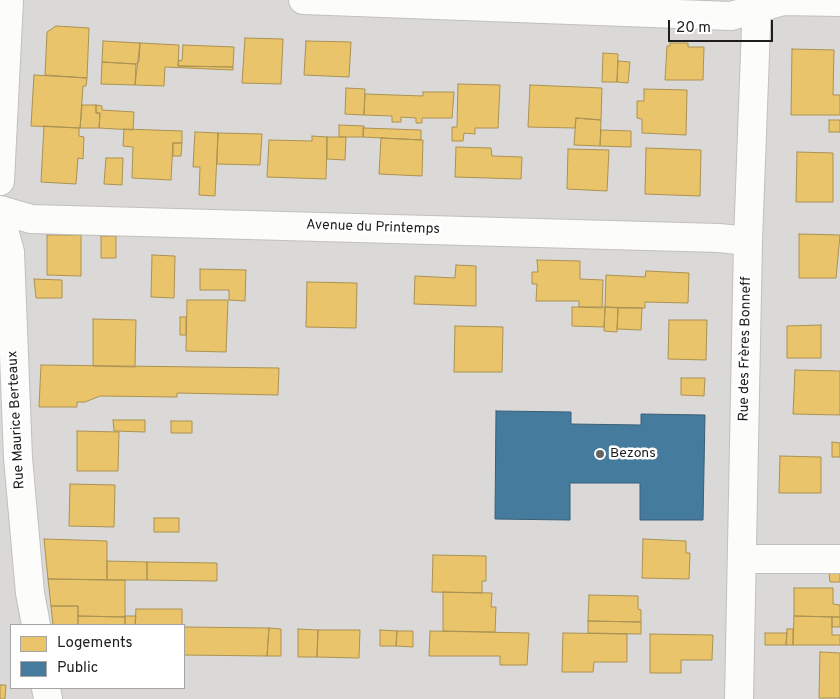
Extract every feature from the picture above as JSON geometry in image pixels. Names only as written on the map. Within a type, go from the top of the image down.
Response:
[{"type":"street","points":[[0,181],[10,0]]},
{"type":"street","points":[[303,0],[731,16],[757,3],[783,1],[840,2]]},
{"type":"street","name":"Rue des Frères Bonneff","points":[[739,699],[748,241],[757,3]]},
{"type":"street","name":"Avenue du Printemps","points":[[0,210],[31,219],[709,238],[748,241]]},
{"type":"street","name":"Rue Maurice Berteaux","points":[[0,215],[10,252],[9,457],[36,624]]},
{"type":"street","points":[[742,559],[840,559]]},
{"type":"shaded area","points":[[0,0],[840,0],[840,699],[0,699]]},
{"type":"building: Logements","points":[[56,26],[89,28],[87,78],[45,75],[47,32]]},
{"type":"building: Logements","points":[[245,38],[283,39],[281,84],[242,83]]},
{"type":"building: Logements","points":[[103,41],[140,43],[139,62],[136,64],[102,62]]},
{"type":"building: Logements","points":[[306,41],[351,42],[349,77],[304,75]]},
{"type":"building: Logements","points":[[140,43],[179,45],[178,66],[233,67],[233,70],[165,67],[164,86],[135,85]]},
{"type":"building: Logements","points":[[670,43],[688,43],[688,47],[704,47],[703,80],[665,80],[667,46],[670,46]]},
{"type":"building: Logements","points":[[183,45],[234,47],[233,67],[178,66],[179,60],[182,61]]},
{"type":"building: Logements","points":[[792,49],[834,50],[833,95],[840,95],[840,115],[791,115]]},
{"type":"building: Logements","points":[[603,53],[618,54],[617,82],[602,82]]},
{"type":"building: Logements","points":[[618,61],[630,62],[628,83],[617,82]]},
{"type":"building: Logements","points":[[102,62],[136,64],[135,85],[101,84]]},
{"type":"building: Logements","points":[[34,75],[87,78],[86,86],[83,86],[80,128],[31,126]]},
{"type":"building: Logements","points":[[458,84],[500,85],[498,128],[475,128],[475,134],[464,133],[463,141],[452,141],[452,127],[457,127]]},
{"type":"building: Logements","points":[[530,85],[602,88],[601,120],[576,118],[575,128],[528,127]]},
{"type":"building: Logements","points":[[346,88],[365,89],[364,115],[345,114]]},
{"type":"building: Logements","points":[[644,89],[687,90],[686,135],[642,133],[642,119],[637,118],[637,101],[644,101]]},
{"type":"building: Logements","points":[[423,92],[454,92],[452,118],[422,118],[422,123],[416,123],[416,118],[401,117],[401,122],[392,122],[392,116],[364,115],[365,94],[423,96]]},
{"type":"building: Logements","points":[[82,105],[96,105],[96,113],[100,113],[99,128],[80,128]]},
{"type":"building: Logements","points":[[96,105],[102,106],[102,110],[134,112],[133,130],[99,128],[100,113],[96,113]]},
{"type":"building: Logements","points":[[576,118],[601,120],[600,146],[574,145]]},
{"type":"building: Logements","points":[[829,120],[840,120],[840,132],[829,132]]},
{"type":"building: Logements","points":[[339,125],[364,126],[363,137],[339,137]]},
{"type":"building: Logements","points":[[44,126],[79,128],[79,136],[84,137],[83,159],[78,158],[76,184],[41,182]]},
{"type":"building: Logements","points":[[363,128],[421,130],[421,140],[363,137]]},
{"type":"building: Logements","points":[[124,129],[182,131],[182,143],[173,143],[171,180],[132,178],[133,147],[123,146]]},
{"type":"building: Logements","points":[[601,130],[631,131],[631,147],[600,146]]},
{"type":"building: Logements","points":[[195,132],[218,133],[215,196],[199,195],[200,167],[193,167]]},
{"type":"building: Logements","points":[[218,133],[262,134],[260,165],[217,164]]},
{"type":"building: Logements","points":[[312,136],[327,137],[326,179],[267,177],[269,140],[312,141]]},
{"type":"building: Logements","points":[[327,137],[346,137],[345,160],[327,159]]},
{"type":"building: Logements","points":[[381,138],[423,140],[422,176],[379,174]]},
{"type":"building: Logements","points":[[173,143],[182,143],[181,156],[173,156]]},
{"type":"building: Logements","points":[[456,147],[491,148],[492,156],[522,157],[521,179],[455,177]]},
{"type":"building: Logements","points":[[646,148],[701,150],[700,196],[645,194]]},
{"type":"building: Logements","points":[[568,149],[609,150],[607,191],[567,189]]},
{"type":"building: Logements","points":[[797,152],[833,153],[833,202],[796,202]]},
{"type":"building: Logements","points":[[106,158],[123,158],[122,185],[104,184]]},
{"type":"building: Logements","points":[[799,234],[840,235],[836,278],[799,278]]},
{"type":"building: Logements","points":[[47,235],[81,235],[81,276],[47,275]]},
{"type":"building: Logements","points":[[101,236],[116,236],[116,258],[101,258]]},
{"type":"building: Logements","points":[[152,255],[175,256],[174,298],[151,297]]},
{"type":"building: Logements","points":[[537,260],[580,261],[580,279],[603,280],[602,308],[579,307],[579,301],[536,301],[537,284],[532,284],[532,272],[538,272]]},
{"type":"building: Logements","points":[[456,265],[476,266],[476,306],[414,304],[415,276],[455,278]]},
{"type":"building: Logements","points":[[200,269],[246,270],[245,301],[229,300],[229,290],[200,290]]},
{"type":"building: Logements","points":[[646,271],[689,273],[688,303],[645,302],[645,308],[605,307],[606,275],[645,277]]},
{"type":"building: Logements","points":[[34,279],[62,280],[62,298],[36,298]]},
{"type":"building: Logements","points":[[307,282],[357,283],[356,328],[306,327]]},
{"type":"building: Logements","points":[[187,300],[228,300],[226,352],[186,351]]},
{"type":"building: Logements","points":[[572,307],[605,307],[604,327],[572,326]]},
{"type":"building: Logements","points":[[605,307],[618,308],[617,332],[604,331]]},
{"type":"building: Logements","points":[[618,308],[642,308],[641,330],[617,329]]},
{"type":"building: Logements","points":[[180,317],[186,317],[186,335],[180,335]]},
{"type":"building: Logements","points":[[93,319],[136,320],[135,367],[93,366]]},
{"type":"building: Logements","points":[[669,320],[707,320],[706,360],[668,359]]},
{"type":"building: Logements","points":[[821,325],[821,358],[787,358],[787,326]]},
{"type":"building: Logements","points":[[455,326],[503,327],[502,372],[454,372]]},
{"type":"building: Logements","points":[[41,365],[279,368],[278,395],[177,393],[177,397],[100,396],[85,402],[77,402],[77,407],[39,407]]},
{"type":"building: Logements","points":[[795,370],[840,371],[840,415],[793,414]]},
{"type":"building: Logements","points":[[681,378],[705,378],[704,396],[681,395]]},
{"type":"building: Logements","points":[[113,420],[145,420],[145,432],[114,431]]},
{"type":"building: Logements","points":[[171,421],[192,421],[192,433],[171,433]]},
{"type":"building: Logements","points":[[77,431],[119,432],[118,471],[77,471]]},
{"type":"building: Logements","points":[[832,442],[840,443],[840,457],[832,457]]},
{"type":"building: Logements","points":[[780,456],[821,457],[821,493],[779,493]]},
{"type":"building: Logements","points":[[70,484],[115,485],[114,527],[69,526]]},
{"type":"building: Logements","points":[[154,518],[179,518],[179,532],[154,532]]},
{"type":"building: Logements","points":[[44,539],[107,541],[107,580],[48,579]]},
{"type":"building: Logements","points":[[643,539],[686,541],[686,553],[690,553],[689,579],[642,578]]},
{"type":"building: Logements","points":[[433,555],[486,556],[486,581],[482,581],[482,593],[432,592]]},
{"type":"building: Logements","points":[[107,561],[147,562],[147,580],[107,580]]},
{"type":"building: Logements","points":[[147,562],[217,563],[217,581],[147,580]]},
{"type":"building: Logements","points":[[829,572],[840,572],[840,582],[830,582]]},
{"type":"building: Logements","points":[[48,579],[125,580],[125,617],[78,616],[78,606],[51,606]]},
{"type":"building: Logements","points":[[794,588],[833,588],[833,604],[840,605],[840,617],[794,616]]},
{"type":"building: Logements","points":[[443,592],[492,593],[491,607],[496,607],[495,632],[443,631]]},
{"type":"building: Logements","points":[[589,595],[638,596],[641,622],[588,621]]},
{"type":"building: Logements","points":[[51,606],[78,606],[78,624],[53,624]]},
{"type":"building: Logements","points":[[136,609],[182,609],[182,624],[135,624]]},
{"type":"building: Logements","points":[[78,616],[125,617],[125,624],[78,624]]},
{"type":"building: Logements","points":[[125,616],[136,616],[135,624],[125,624]]},
{"type":"building: Logements","points":[[794,616],[832,617],[832,635],[840,635],[840,645],[793,645]]},
{"type":"building: Logements","points":[[832,617],[840,617],[840,627],[832,627]]},
{"type":"building: Logements","points":[[588,621],[641,622],[641,634],[588,633]]},
{"type":"building: Logements","points":[[185,627],[269,628],[267,656],[185,655]]},
{"type":"building: Logements","points":[[269,628],[281,629],[281,656],[267,656]]},
{"type":"building: Logements","points":[[298,629],[318,630],[317,657],[298,657]]},
{"type":"building: Logements","points":[[787,629],[793,629],[793,645],[786,645]]},
{"type":"building: Logements","points":[[318,630],[360,630],[359,658],[317,657]]},
{"type":"building: Logements","points":[[380,630],[397,631],[396,646],[380,646]]},
{"type":"building: Logements","points":[[397,631],[413,631],[413,647],[396,646]]},
{"type":"building: Logements","points":[[430,631],[529,633],[527,665],[500,665],[500,656],[429,656]]},
{"type":"building: Logements","points":[[563,633],[627,634],[627,662],[594,662],[593,672],[562,672]]},
{"type":"building: Logements","points":[[765,633],[787,633],[786,645],[765,645]]},
{"type":"building: Logements","points":[[650,634],[713,635],[712,660],[681,660],[681,673],[650,673]]},
{"type":"building: Logements","points":[[820,652],[840,653],[840,698],[819,698]]},
{"type":"building: Logements","points":[[0,685],[6,685],[5,699],[0,699]]},
{"type":"building: Public","name":"Bezons","points":[[496,411],[571,412],[571,424],[641,425],[641,414],[705,415],[703,520],[640,520],[640,483],[570,483],[570,520],[495,519]]},
{"type":"place","name":"Bezons","points":[[600,454]]}]
